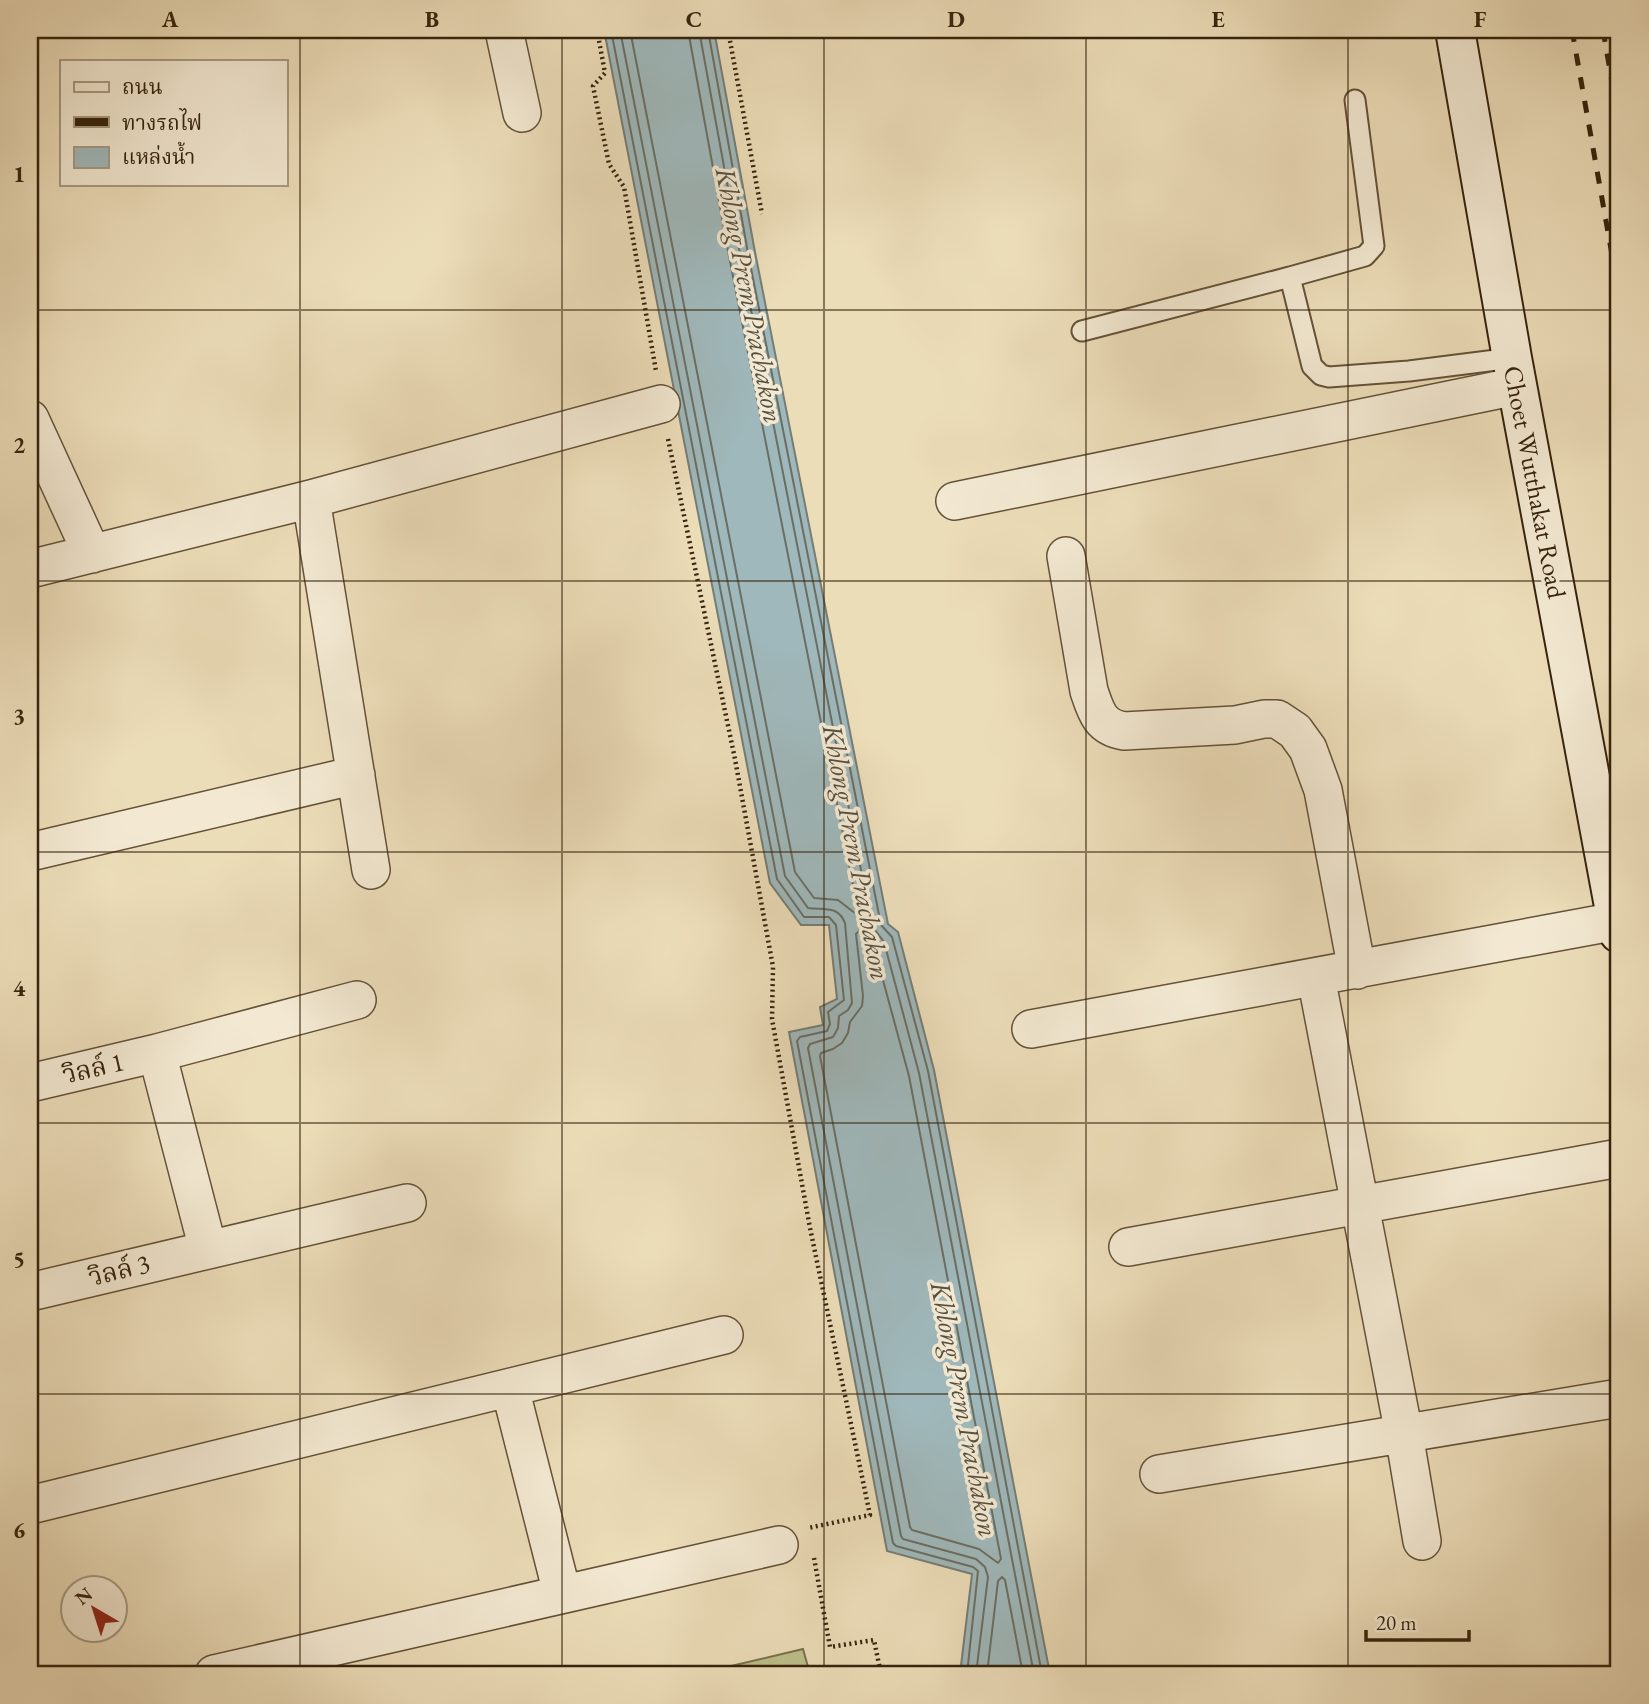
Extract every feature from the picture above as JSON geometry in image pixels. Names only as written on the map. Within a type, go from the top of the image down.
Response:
[{"type":"main road","name":"Choet Wutthakat Road","points":[[1455,30],[1515,372],[1618,927]]},
{"type":"street","points":[[504,30],[522,113]]},
{"type":"street","points":[[955,501],[1515,372]]},
{"type":"street","points":[[30,569],[311,499],[661,404]]},
{"type":"street","points":[[30,419],[92,554]]},
{"type":"street","points":[[311,499],[371,870]]},
{"type":"street","points":[[1066,556],[1089,691],[1095,710],[1113,729],[1125,731],[1235,725],[1277,719],[1295,731],[1308,749],[1323,790],[1357,970]]},
{"type":"street","points":[[30,852],[356,775]]},
{"type":"street","points":[[1031,1029],[1316,977],[1618,927]]},
{"type":"street","points":[[1316,977],[1422,1541]]},
{"type":"street","name":"วิลล์ 1","points":[[30,1083],[157,1053],[357,1000]]},
{"type":"street","points":[[157,1053],[208,1249]]},
{"type":"street","points":[[1128,1247],[1619,1158]]},
{"type":"street","name":"วิลล์ 3","points":[[30,1292],[407,1203]]},
{"type":"street","points":[[30,1505],[724,1335]]},
{"type":"street","points":[[510,1388],[562,1593]]},
{"type":"street","points":[[1159,1474],[1619,1398]]},
{"type":"street","points":[[214,1674],[562,1593],[801,1546]]},
{"type":"lane","points":[[1082,331],[1365,256],[1374,246],[1355,100]]},
{"type":"lane","points":[[1290,277],[1312,366],[1321,375],[1329,377],[1409,371],[1515,372]]},
{"type":"path","points":[[597,30],[605,74],[593,86],[609,164],[624,187],[661,404],[735,759],[773,967],[772,1020],[810,1228],[870,1515],[808,1527],[801,1546],[830,1647],[874,1640],[881,1674]]},
{"type":"path","points":[[728,30],[762,214]]},
{"type":"green space","points":[[803,1649],[810,1674],[697,1674]]},
{"type":"water","name":"Khlong Prem Prachakon","points":[[604,30],[714,30],[755,252],[888,924],[898,932],[934,1070],[1050,1674],[960,1674],[972,1574],[887,1551],[789,1032],[823,1025],[820,1007],[837,999],[829,925],[801,925],[770,883]]},
{"type":"railway","points":[[1572,30],[1619,294]]},
{"type":"railway","points":[[1603,30],[1619,123]]}]
